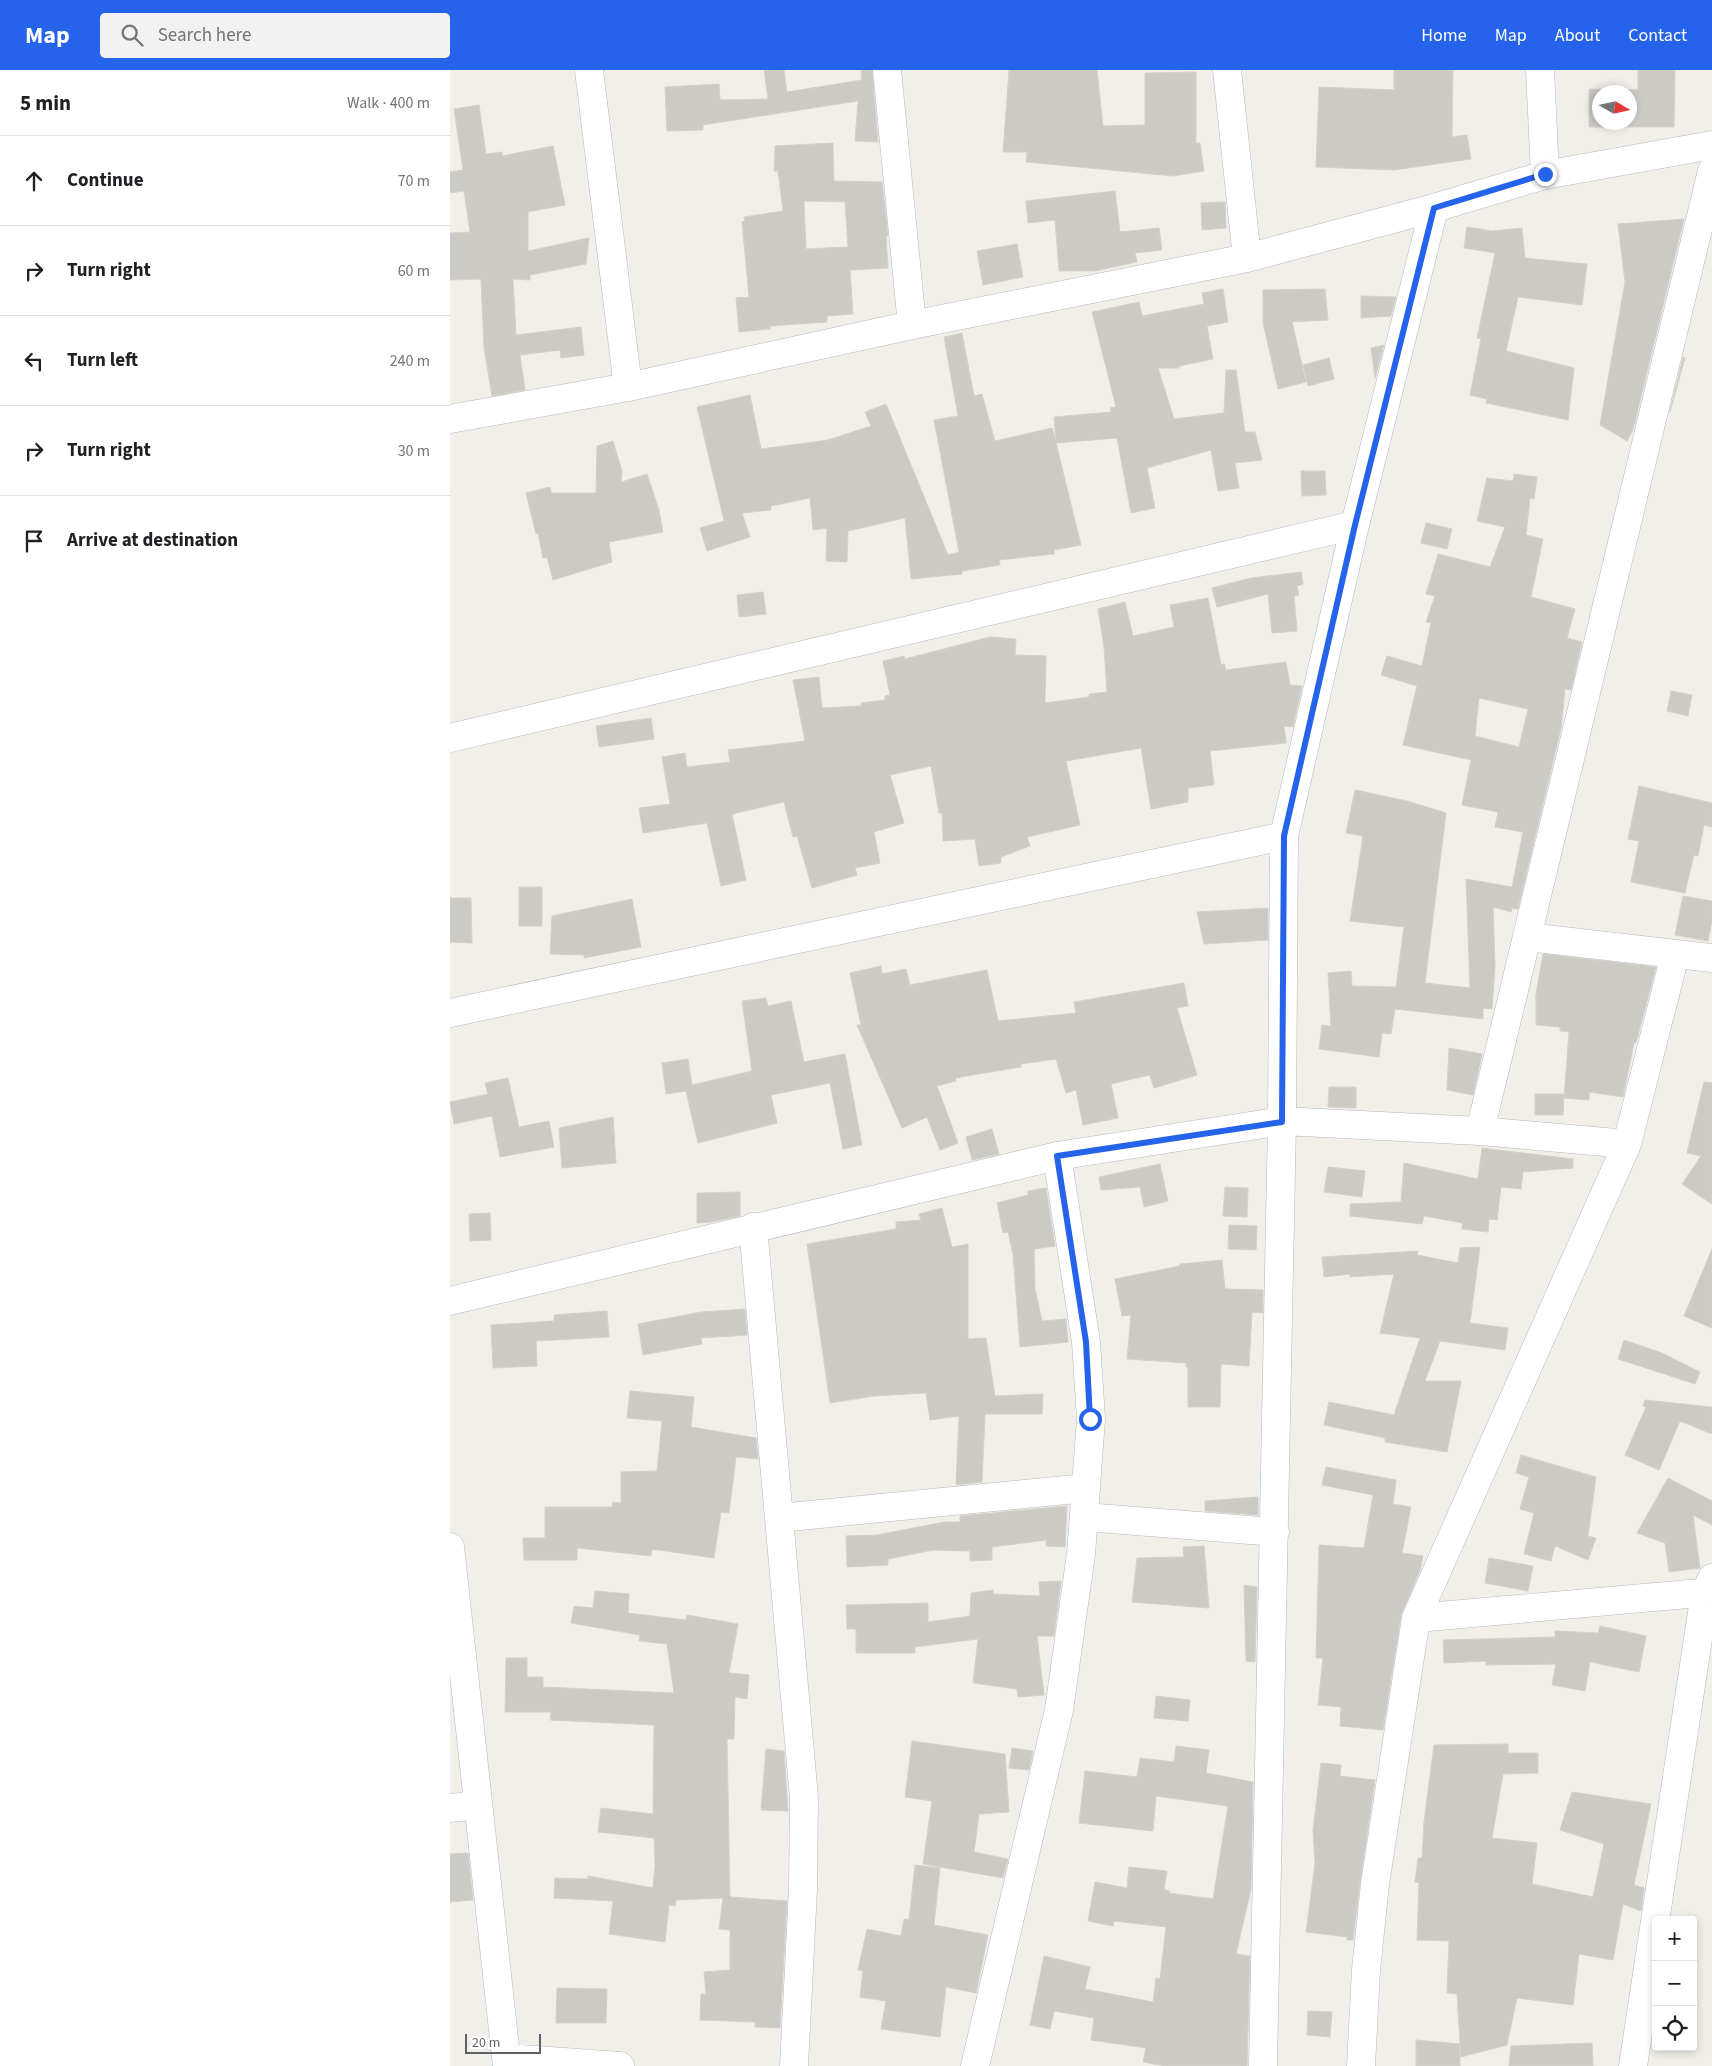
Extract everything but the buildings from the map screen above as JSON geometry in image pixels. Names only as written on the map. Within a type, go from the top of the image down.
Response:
[{"type":"street","points":[[588,70],[628,387]]},
{"type":"street","points":[[887,70],[912,325]]},
{"type":"street","points":[[1226,70],[1247,258]]},
{"type":"street","points":[[1540,70],[1545,174]]},
{"type":"street","points":[[450,420],[628,387],[912,325],[1247,258],[1434,208],[1545,174],[1712,145]]},
{"type":"street","points":[[1480,1131],[1712,171]]},
{"type":"street","points":[[1263,2066],[1282,1122],[1284,836],[1355,525],[1434,208]]},
{"type":"street","points":[[450,738],[1355,525]]},
{"type":"street","points":[[450,1013],[1284,836]]},
{"type":"street","points":[[1528,937],[1712,958]]},
{"type":"street","points":[[1361,2066],[1366,1970],[1375,1884],[1416,1618],[1627,1144],[1675,955]]},
{"type":"street","points":[[450,1301],[753,1227],[1057,1156],[1282,1122],[1480,1131],[1627,1144]]},
{"type":"street","points":[[975,2066],[1059,1710],[1085,1516],[1090,1419],[1086,1342],[1057,1156]]},
{"type":"street","points":[[753,1227],[804,1798],[803,1889],[794,2066]]},
{"type":"street","points":[[779,1518],[1086,1488]]},
{"type":"street","points":[[1085,1516],[1275,1532]]},
{"type":"street","points":[[450,1547],[507,2062],[620,2066]]},
{"type":"street","points":[[1416,1618],[1710,1588],[1633,2066]]},
{"type":"street","points":[[450,1808],[478,1805]]},
{"type":"route","points":[[1090,1419],[1086,1342],[1057,1156],[1282,1122],[1284,836],[1355,525],[1434,208],[1545,174]]}]
